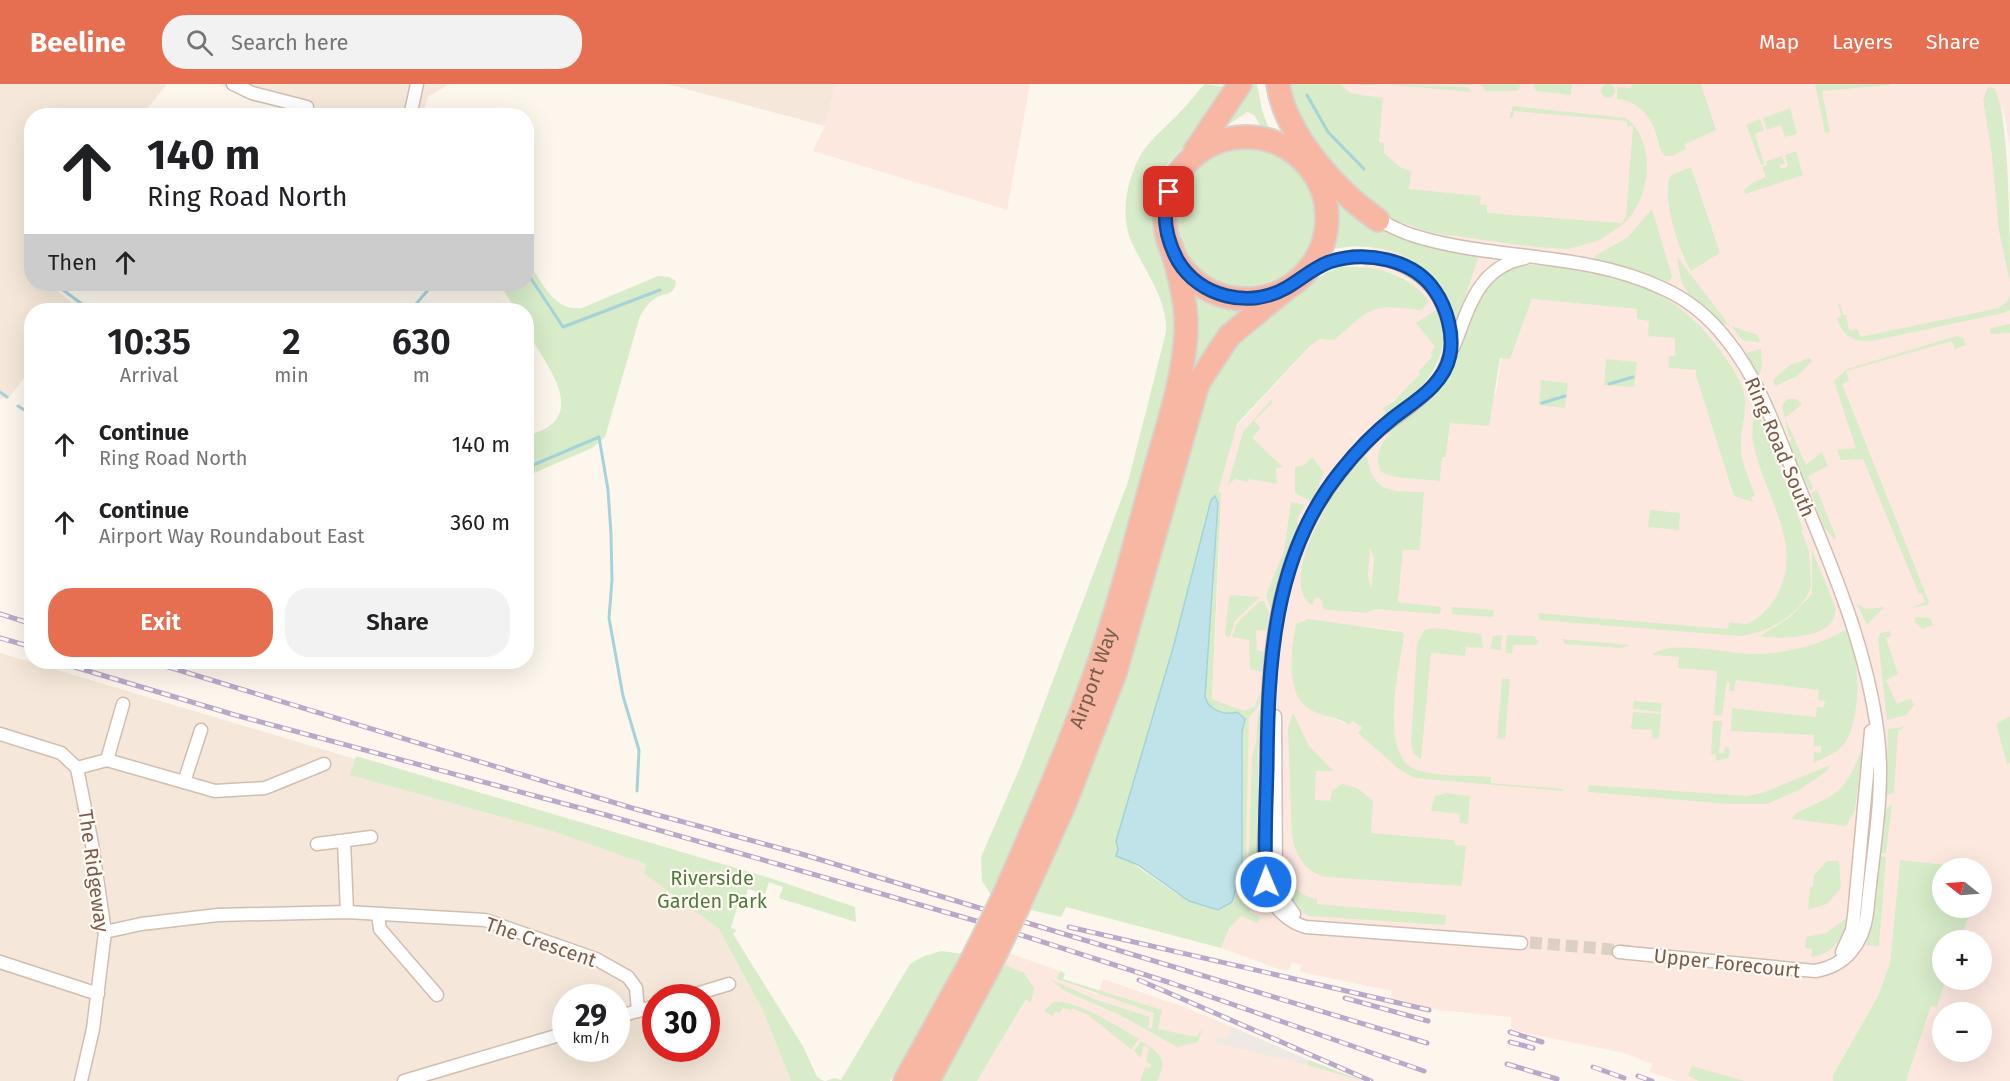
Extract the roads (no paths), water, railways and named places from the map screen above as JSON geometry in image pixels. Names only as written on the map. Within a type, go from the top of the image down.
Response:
[{"type":"highway","points":[[1240,84],[1221,116],[1174,181],[1165,205],[1165,225],[1171,246],[1190,276],[1216,293],[1250,298],[1292,284],[1318,254],[1328,221],[1324,195],[1304,163],[1274,123],[1264,84]]},
{"type":"highway","points":[[1278,84],[1285,113],[1297,135],[1333,178],[1378,220]]},
{"type":"highway","points":[[1187,161],[1208,146],[1234,137],[1272,141],[1304,163]]},
{"type":"highway","name":"Airport Way","points":[[1010,902],[1094,677],[1125,580],[1171,409],[1183,356],[1186,318],[1185,299],[1171,246]]},
{"type":"highway","name":"Airport Way","points":[[928,1081],[1010,902],[1061,813],[1115,673],[1198,383],[1229,336],[1292,284]]},
{"type":"highway","name":"Airport Way","points":[[905,1081],[981,963]]},
{"type":"street","points":[[233,84],[253,88],[307,107]]},
{"type":"street","points":[[412,108],[417,84]]},
{"type":"street","name":"Ring Road South","points":[[1304,163],[1345,203],[1378,220],[1425,239],[1608,268],[1647,281],[1686,300],[1728,341],[1767,407],[1858,636],[1872,703],[1880,769],[1868,906]]},
{"type":"street","points":[[1521,944],[1306,927],[1283,914],[1269,894],[1265,872],[1272,655],[1279,605],[1294,553],[1324,495],[1361,448],[1393,418],[1430,390],[1450,355],[1480,283],[1503,265],[1533,256]]},
{"type":"street","points":[[1292,284],[1326,263],[1353,257],[1383,259],[1409,268],[1425,279],[1442,303],[1450,331],[1450,355]]},
{"type":"street","points":[[1272,655],[1277,887],[1283,900],[1294,914]]},
{"type":"street","points":[[1842,952],[1852,930],[1856,897],[1872,703]]},
{"type":"street","points":[[107,759],[123,704]]},
{"type":"street","points":[[184,782],[201,730]]},
{"type":"street","points":[[0,734],[61,753],[77,768],[107,759],[215,791],[265,788],[324,764]]},
{"type":"street","name":"The Ridgeway","points":[[77,768],[92,844],[105,932],[93,1029],[81,1081]]},
{"type":"street","points":[[317,844],[371,837]]},
{"type":"street","points":[[344,841],[347,912]]},
{"type":"street","name":"Upper Forecourt","points":[[1619,952],[1820,970],[1845,958],[1859,943],[1865,928],[1868,906]]},
{"type":"street","name":"The Crescent","points":[[105,932],[141,924],[218,915],[347,912],[485,920],[596,959],[632,982],[638,1011]]},
{"type":"street","points":[[378,915],[380,928],[437,995]]},
{"type":"street","points":[[0,962],[98,994]]},
{"type":"street","points":[[720,987],[729,984]]},
{"type":"street","points":[[630,1013],[642,1010]]},
{"type":"street","points":[[404,1081],[552,1037]]},
{"type":"water","points":[[1215,496],[1218,503],[1205,697],[1213,709],[1227,713],[1237,712],[1245,719],[1242,732],[1242,869],[1232,902],[1218,910],[1189,901],[1138,865],[1116,856],[1118,849],[1116,841],[1173,648],[1211,500]]},
{"type":"waterway","points":[[1307,95],[1328,132],[1364,169]]},
{"type":"waterway","points":[[534,283],[563,327],[660,290]]},
{"type":"waterway","points":[[64,291],[81,303]]},
{"type":"waterway","points":[[417,303],[427,291]]},
{"type":"waterway","points":[[1609,384],[1633,377]]},
{"type":"waterway","points":[[0,392],[7,397]]},
{"type":"waterway","points":[[1542,403],[1565,396]]},
{"type":"waterway","points":[[18,406],[24,410]]},
{"type":"waterway","points":[[534,465],[599,437],[608,490],[611,534],[612,580],[609,618],[623,696],[639,750],[637,791]]},
{"type":"tunnel","points":[[1512,941],[1630,951]]},
{"type":"railway","points":[[0,614],[24,622]]},
{"type":"railway","points":[[0,638],[24,645]]},
{"type":"railway","points":[[81,669],[235,715],[606,815],[980,922]]},
{"type":"railway","points":[[175,669],[632,808],[805,855],[986,910]]},
{"type":"railway","points":[[1021,921],[1427,1043]]},
{"type":"railway","points":[[1069,927],[1429,1010]]},
{"type":"railway","points":[[1015,933],[1174,984],[1424,1071]]},
{"type":"railway","points":[[1139,980],[1371,1081]]},
{"type":"railway","points":[[1345,998],[1428,1021]]},
{"type":"railway","points":[[1510,1032],[1542,1042]]},
{"type":"railway","points":[[1510,1042],[1533,1048]]},
{"type":"railway","points":[[1507,1064],[1557,1079]]},
{"type":"railway","points":[[1593,1067],[1624,1078]]},
{"type":"railway","points":[[1638,1076],[1652,1081]]},
{"type":"park label","name":"Riverside Garden Park","points":[[712,890]]}]
